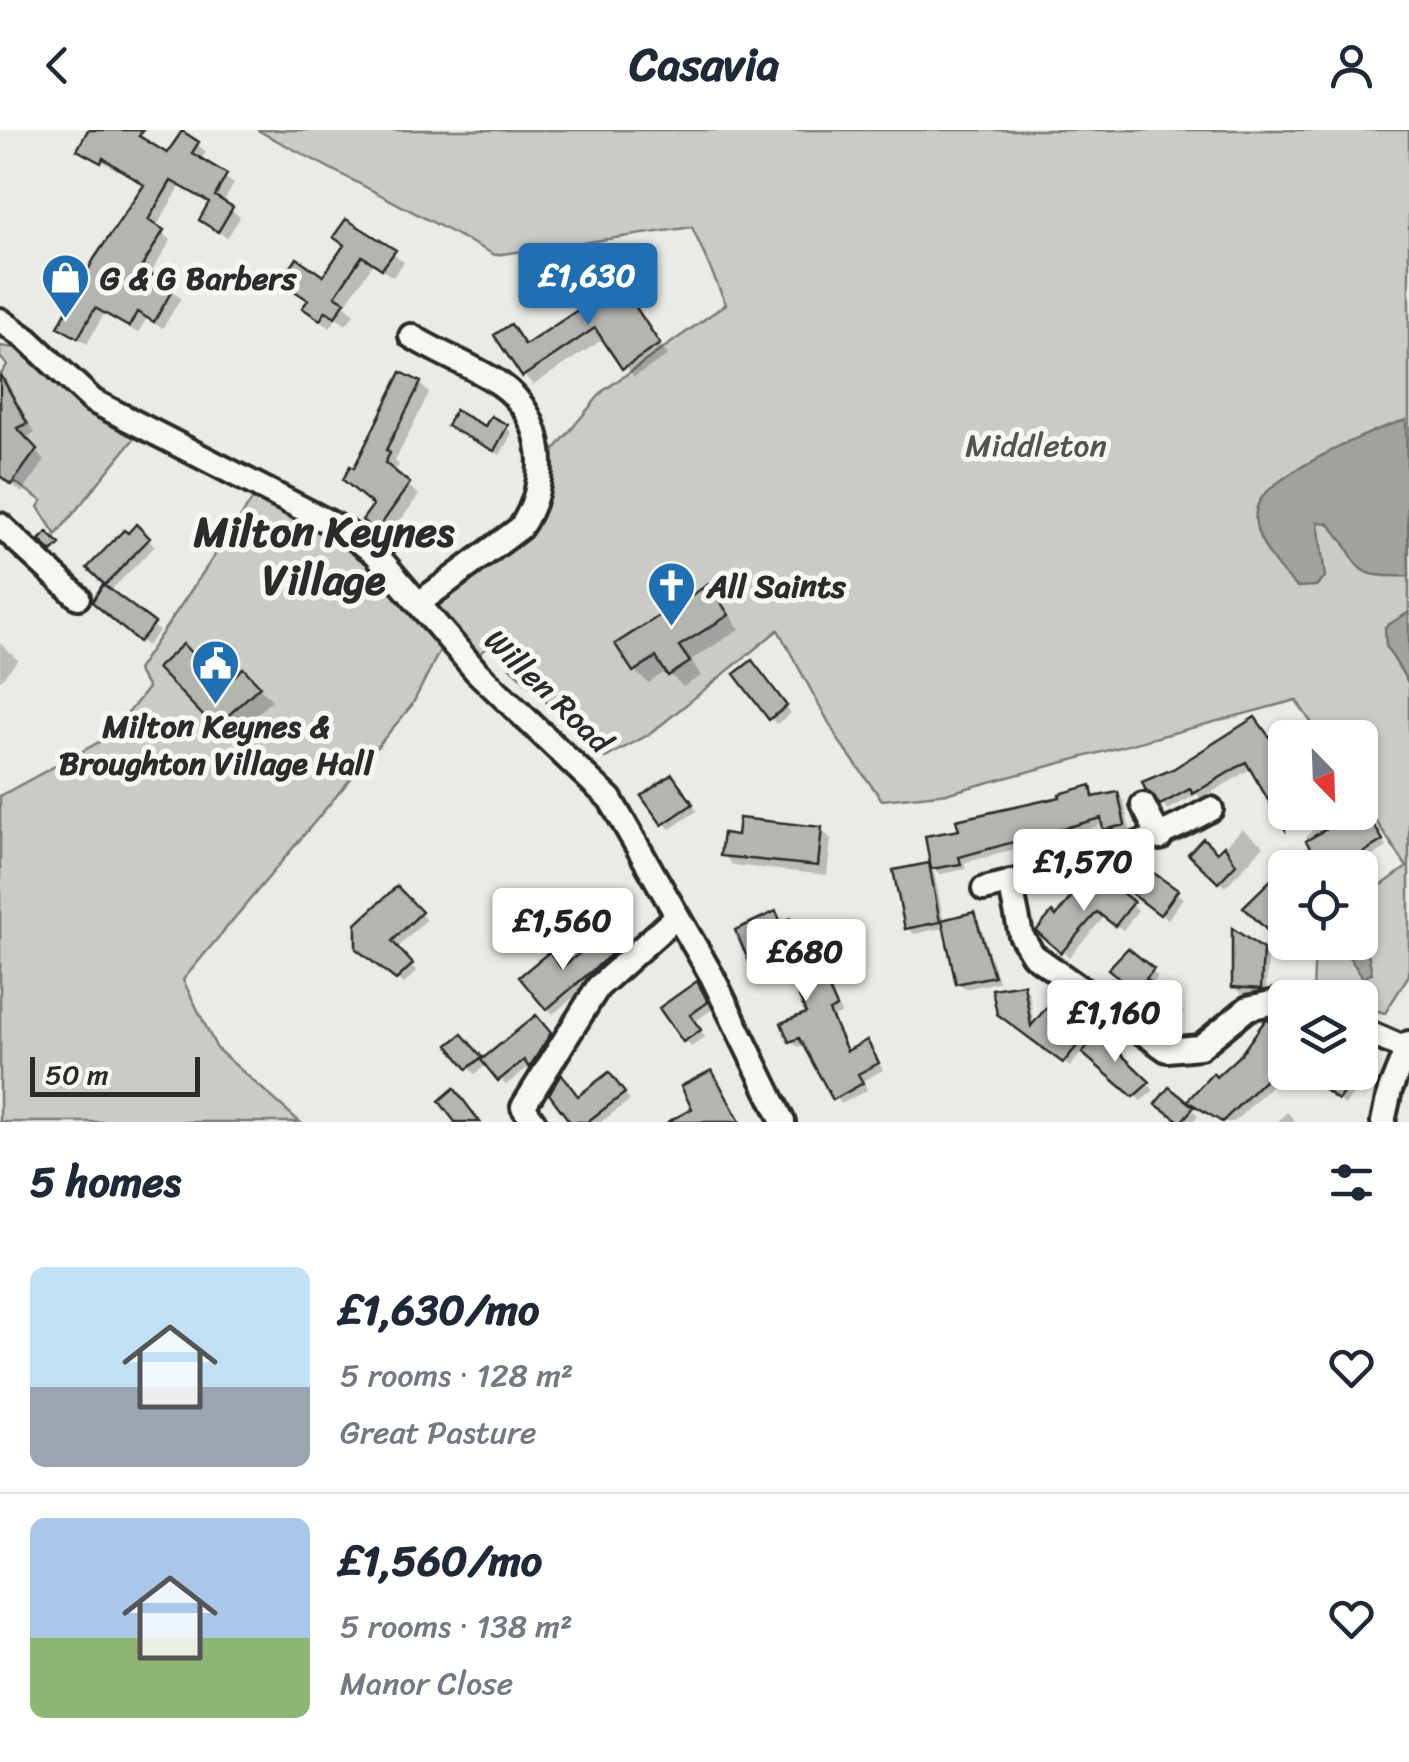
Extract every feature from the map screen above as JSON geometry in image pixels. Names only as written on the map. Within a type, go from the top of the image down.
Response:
[{"type":"street","name":"Willen Road","points":[[0,320],[28,340],[93,400],[358,539],[478,672],[600,786],[712,976],[784,1122]]},
{"type":"street","points":[[412,336],[514,396],[532,426],[541,472],[531,513],[520,528],[419,603]]},
{"type":"street","points":[[0,525],[78,597]]},
{"type":"street","points":[[1143,805],[1160,838]]},
{"type":"street","points":[[984,889],[1112,857],[1160,838],[1211,809]]},
{"type":"street","points":[[1010,882],[1021,935],[1033,955],[1167,1050],[1200,1047],[1248,1008],[1268,1004]]},
{"type":"street","points":[[534,1122],[522,1108],[571,1026],[620,963],[676,917]]},
{"type":"street","points":[[1378,1036],[1407,1046],[1383,1122]]},
{"type":"green space","name":"Middleton","points":[[257,130],[1409,130],[1409,975],[1385,1013],[1378,1011],[1378,980],[1314,980],[1314,960],[1378,960],[1378,888],[1407,867],[1378,824],[1378,720],[1310,720],[1296,700],[949,793],[882,800],[839,741],[778,630],[650,734],[605,758],[509,666],[507,634],[477,655],[431,603],[509,547],[546,460],[603,391],[726,304],[692,227],[495,255]]},
{"type":"green space","points":[[0,346],[26,349],[140,431],[56,535],[38,507],[42,501],[12,480],[37,449],[17,428],[28,424],[1,374],[7,365],[0,357]]},
{"type":"green space","points":[[261,487],[369,548],[447,636],[412,705],[183,980],[217,1049],[300,1122],[0,1122],[0,796],[110,736],[148,688],[137,670]]},
{"type":"shaded area","points":[[1406,420],[1409,576],[1363,571],[1340,536],[1328,523],[1318,522],[1325,577],[1316,586],[1297,587],[1264,547],[1256,522],[1261,499],[1306,464]]},
{"type":"shaded area","points":[[1409,612],[1409,684],[1386,646],[1385,627]]},
{"type":"shaded area","points":[[1351,960],[1369,960],[1372,973],[1363,978]]},
{"type":"building","points":[[88,130],[143,130],[139,136],[167,153],[182,131],[199,142],[192,153],[227,174],[215,196],[233,207],[218,232],[199,220],[209,202],[171,181],[148,220],[164,230],[141,268],[174,287],[154,322],[137,312],[129,327],[95,308],[78,338],[58,327],[94,259],[144,185],[103,158],[101,163],[77,150]]},
{"type":"building","points":[[346,219],[396,250],[382,269],[362,256],[335,296],[345,302],[335,317],[326,311],[320,320],[302,308],[308,300],[281,282],[297,258],[323,276],[344,245],[333,237]]},
{"type":"building","points":[[605,260],[660,344],[622,369],[595,328],[522,377],[494,335],[511,324],[525,345],[602,294],[588,272]]},
{"type":"building","points":[[401,372],[421,382],[386,450],[390,453],[385,463],[410,483],[376,532],[362,520],[373,505],[343,480],[350,466],[354,468]]},
{"type":"building","points":[[0,374],[27,423],[17,428],[37,449],[11,485],[0,476]]},
{"type":"building","points":[[455,410],[485,426],[491,416],[508,425],[494,451],[447,426]]},
{"type":"building","points":[[136,524],[150,538],[105,585],[87,568],[124,530],[128,533]]},
{"type":"building","points":[[47,532],[60,544],[52,552],[39,540]]},
{"type":"building","points":[[103,584],[155,623],[139,642],[92,602]]},
{"type":"building","name":"All Saints","points":[[709,584],[729,615],[679,646],[690,662],[668,676],[656,657],[633,672],[615,644]]},
{"type":"building","name":"Milton Keynes & Broughton Village Hall","points":[[183,644],[195,657],[205,647],[233,677],[243,668],[260,686],[215,728],[157,668]]},
{"type":"building","points":[[752,660],[787,706],[769,720],[734,674]]},
{"type":"building","points":[[1255,717],[1268,735],[1268,800],[1246,762],[1193,794],[1190,789],[1160,805],[1142,782],[1173,769]]},
{"type":"building","points":[[672,774],[693,804],[662,825],[641,796]]},
{"type":"building","points":[[1091,785],[1093,797],[1118,792],[1125,825],[1103,830],[1101,818],[959,857],[961,864],[931,869],[925,836],[959,830],[956,820],[1060,797],[1059,794]]},
{"type":"building","points":[[739,818],[822,827],[818,866],[720,856],[723,833],[737,835]]},
{"type":"building","points":[[1324,830],[1377,830],[1383,840],[1367,850],[1307,850],[1310,848],[1306,841]]},
{"type":"building","points":[[1203,838],[1217,852],[1224,845],[1236,864],[1218,883],[1188,854]]},
{"type":"building","points":[[929,863],[940,922],[905,929],[893,870]]},
{"type":"building","points":[[1145,867],[1178,890],[1160,915],[1127,890]]},
{"type":"building","points":[[1103,878],[1134,902],[1115,926],[1097,912],[1061,953],[1036,931],[1052,912],[1056,916],[1075,892],[1086,900]]},
{"type":"building","points":[[1268,883],[1268,931],[1243,907]]},
{"type":"building","points":[[397,886],[422,912],[392,941],[413,964],[396,980],[356,949],[356,924]]},
{"type":"building","points":[[776,911],[781,923],[791,918],[801,938],[793,942],[809,976],[821,971],[837,1007],[829,1011],[847,1051],[867,1040],[879,1063],[858,1074],[863,1083],[833,1100],[799,1038],[789,1042],[781,1023],[806,1013],[787,969],[758,982],[735,930]]},
{"type":"building","points":[[974,912],[994,976],[956,984],[942,920]]},
{"type":"building","points":[[1232,928],[1263,949],[1261,989],[1232,987]]},
{"type":"building","points":[[601,936],[614,952],[546,1010],[519,977],[549,952],[561,968]]},
{"type":"building","points":[[1128,948],[1154,969],[1146,979],[1180,1004],[1163,1027],[1142,1014],[1150,1004],[1108,969]]},
{"type":"building","points":[[697,981],[708,1002],[690,1015],[701,1030],[683,1042],[659,1008]]},
{"type":"building","points":[[1024,984],[1031,1026],[1046,1008],[1083,1039],[1063,1063],[997,1014],[992,989]]},
{"type":"building","points":[[536,1015],[551,1033],[529,1068],[524,1060],[498,1081],[481,1060]]},
{"type":"building","points":[[1268,1020],[1268,1077],[1222,1122],[1187,1101],[1213,1073],[1216,1077]]},
{"type":"building","points":[[1098,1032],[1150,1082],[1133,1097],[1082,1053]]},
{"type":"building","points":[[462,1034],[482,1057],[467,1069],[448,1045]]},
{"type":"building","points":[[712,1070],[740,1122],[667,1122],[692,1109],[681,1086]]},
{"type":"building","points":[[609,1072],[625,1093],[587,1122],[570,1122],[549,1094],[561,1074],[578,1096]]},
{"type":"building","points":[[1169,1087],[1194,1107],[1181,1122],[1155,1104]]},
{"type":"building","points":[[454,1088],[480,1122],[455,1122],[439,1101]]},
{"type":"building","points":[[1325,1090],[1346,1090],[1338,1100]]},
{"type":"place","name":"G & G Barbers","points":[[65,320]]},
{"type":"place","name":"All Saints","points":[[672,628]]},
{"type":"place","name":"Milton Keynes & Broughton Village Hall","points":[[216,706]]},
{"type":"district","name":"Milton Keynes Village","points":[[324,556]]}]
